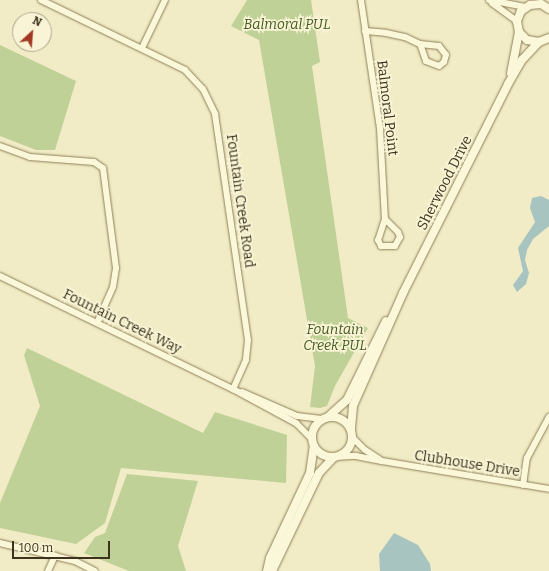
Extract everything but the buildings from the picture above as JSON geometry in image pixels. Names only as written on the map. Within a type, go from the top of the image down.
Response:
[{"type":"street","name":"Fountain Creek Road","points":[[41,0],[185,70],[203,89],[215,114],[248,340],[246,360],[233,389]]},
{"type":"street","points":[[142,48],[165,0]]},
{"type":"street","name":"Balmoral Point","points":[[361,0],[380,128],[385,219],[378,240],[381,246],[395,246],[400,237],[398,232],[385,219]]},
{"type":"street","points":[[488,0],[525,7],[536,2],[549,9]]},
{"type":"street","points":[[488,0],[517,21]]},
{"type":"street","points":[[525,7],[517,21],[519,32],[527,40],[546,40]]},
{"type":"street","points":[[365,31],[405,37],[420,44],[439,46],[446,55],[444,62],[439,66],[426,61],[420,44]]},
{"type":"street","name":"Sherwood Drive","points":[[508,84],[519,32]]},
{"type":"street","name":"Sherwood Drive","points":[[352,433],[353,406],[403,293],[508,84],[522,60],[546,40]]},
{"type":"street","points":[[0,146],[30,158],[94,162],[103,168],[116,268],[113,287],[98,323]]},
{"type":"street","name":"Fountain Creek Way","points":[[0,276],[233,389],[296,423],[313,442]]},
{"type":"street","name":"Sherwood Drive","points":[[325,418],[347,400],[388,317],[403,293]]},
{"type":"street","name":"Fountain Creek Way","points":[[233,389],[257,396],[297,416],[325,418]]},
{"type":"street","points":[[267,571],[270,558],[310,473],[314,428],[325,418],[342,419],[352,433],[349,448],[334,457],[319,473],[272,571]]},
{"type":"street","points":[[523,485],[527,458],[549,418]]},
{"type":"street","name":"Clubhouse Drive","points":[[352,433],[365,450],[382,461]]},
{"type":"street","points":[[313,442],[322,455],[334,457]]},
{"type":"street","name":"Clubhouse Drive","points":[[334,457],[356,456],[549,489]]},
{"type":"street","points":[[0,543],[75,561],[95,571]]},
{"type":"street","points":[[48,571],[55,556]]},
{"type":"green space","name":"Fountain Creek PUL","points":[[247,0],[311,0],[320,62],[312,66],[348,318],[368,328],[335,386],[327,406],[320,408],[310,407],[315,366],[259,40],[231,26]]},
{"type":"green space","points":[[0,45],[76,81],[55,150],[36,150],[0,136]]},
{"type":"green space","points":[[27,348],[203,433],[215,412],[287,435],[286,483],[121,468],[105,523],[76,544],[0,528],[0,503],[40,406],[24,355]]},
{"type":"green space","points":[[127,474],[198,481],[178,546],[186,571],[129,571],[84,553],[95,537],[105,533]]},
{"type":"water","points":[[541,196],[549,200],[549,226],[533,239],[527,250],[525,260],[529,273],[526,284],[517,292],[513,285],[523,271],[518,248],[535,222],[530,208],[532,198]]},
{"type":"water","points":[[394,533],[418,545],[430,564],[431,571],[380,571],[379,554]]},
{"type":"park label","name":"Balmoral PUL","points":[[287,25]]}]
